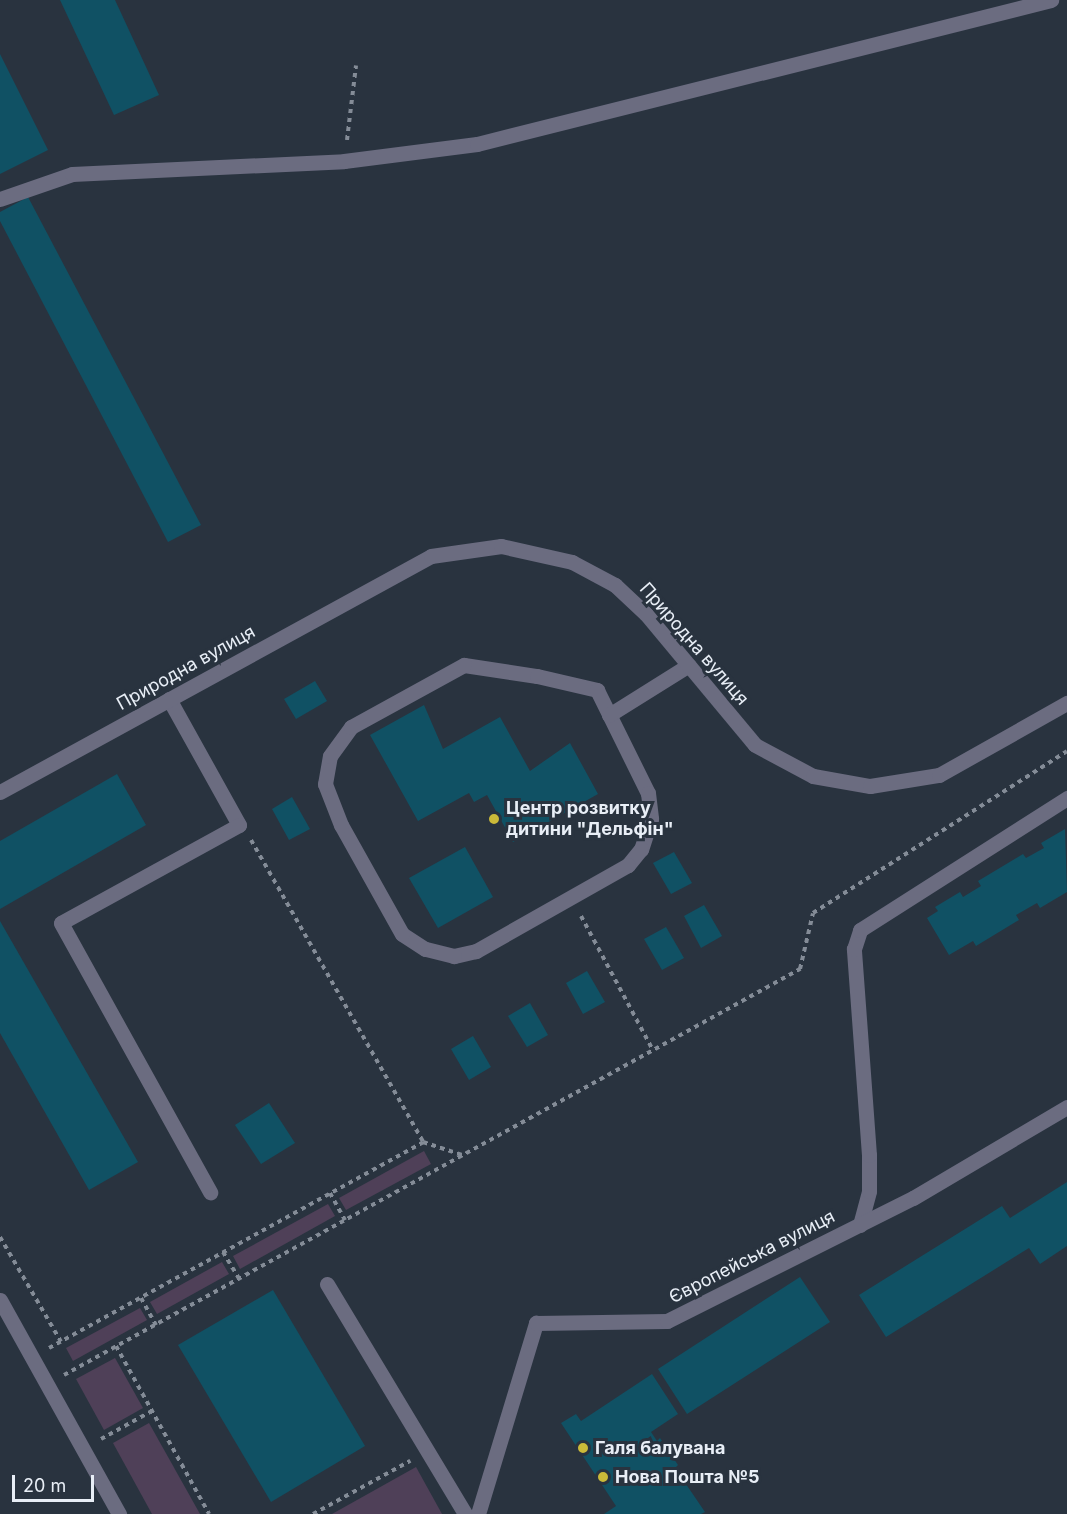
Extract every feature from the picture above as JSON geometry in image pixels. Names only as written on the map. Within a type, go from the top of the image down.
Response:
[{"type":"street","points":[[0,199],[72,174],[344,161],[477,144],[1051,0]]},
{"type":"street","name":"Природна вулиця","points":[[0,792],[431,556],[501,546],[572,562],[615,585],[646,614],[755,745],[813,776],[870,786],[939,775],[1067,703]]},
{"type":"street","points":[[464,665],[537,676],[597,690],[648,793],[651,819],[648,835],[628,865],[570,897],[476,951],[454,956],[425,950],[402,933],[328,798],[326,771],[333,751],[351,727],[464,665]]},
{"type":"street","points":[[609,715],[689,665]]},
{"type":"street","points":[[169,699],[239,825],[61,923],[210,1192]]},
{"type":"street","name":"Європейська вулиця","points":[[860,1225],[869,1191],[869,1155],[854,950],[860,930],[1067,798]]},
{"type":"street","name":"Європейська вулиця","points":[[478,1514],[536,1323],[667,1321],[860,1225],[1067,1107]]},
{"type":"street","points":[[327,1284],[425,1452],[465,1514]]},
{"type":"street","points":[[0,1300],[119,1514]]},
{"type":"path","points":[[344,161],[356,66]]},
{"type":"path","points":[[48,1384],[800,969],[813,914],[1067,751]]},
{"type":"path","points":[[239,825],[250,838],[423,1142],[462,1155]]},
{"type":"path","points":[[570,897],[653,1050]]},
{"type":"path","points":[[49,1348],[423,1142]]},
{"type":"path","points":[[330,1193],[345,1220]]},
{"type":"path","points":[[0,1237],[60,1342]]},
{"type":"path","points":[[224,1252],[239,1279]]},
{"type":"path","points":[[141,1298],[156,1325]]},
{"type":"path","points":[[116,1346],[209,1514]]},
{"type":"path","points":[[100,1440],[152,1411]]},
{"type":"path","points":[[313,1514],[425,1452]]},
{"type":"shaded area","points":[[424,1151],[431,1164],[346,1210],[339,1198]]},
{"type":"shaded area","points":[[328,1204],[335,1216],[240,1269],[233,1256]]},
{"type":"shaded area","points":[[222,1262],[229,1274],[157,1314],[150,1302]]},
{"type":"shaded area","points":[[140,1308],[147,1320],[73,1361],[66,1348]]},
{"type":"shaded area","points":[[115,1358],[143,1408],[104,1430],[76,1379]]},
{"type":"shaded area","points":[[149,1423],[200,1514],[152,1514],[113,1443]]},
{"type":"shaded area","points":[[416,1467],[442,1514],[332,1514]]},
{"type":"building","points":[[60,0],[115,0],[159,95],[114,115]]},
{"type":"building","points":[[0,54],[48,150],[0,174]]},
{"type":"building","points":[[28,197],[201,525],[168,542],[0,221],[0,212]]},
{"type":"building","points":[[315,681],[327,701],[296,719],[284,699]]},
{"type":"building","points":[[424,705],[443,749],[500,717],[530,771],[570,743],[598,794],[513,842],[487,795],[474,802],[469,793],[418,821],[370,735]]},
{"type":"building","points":[[117,774],[146,825],[0,909],[0,841]]},
{"type":"building","points":[[292,797],[310,829],[289,840],[272,809]]},
{"type":"building","points":[[1065,829],[1067,892],[1040,908],[1037,903],[1016,915],[1019,920],[976,946],[973,941],[949,955],[927,918],[938,911],[935,907],[960,892],[963,897],[981,886],[978,881],[1023,854],[1026,858],[1044,848],[1041,843]]},
{"type":"building","points":[[465,847],[493,897],[438,928],[409,878]]},
{"type":"building","points":[[674,852],[692,883],[671,894],[653,863]]},
{"type":"building","points":[[704,905],[722,936],[701,948],[684,916]]},
{"type":"building","points":[[0,921],[138,1162],[89,1190],[0,1033]]},
{"type":"building","points":[[666,927],[684,958],[662,970],[644,939]]},
{"type":"building","points":[[587,971],[605,1002],[583,1014],[566,983]]},
{"type":"building","points":[[530,1003],[548,1035],[527,1047],[508,1016]]},
{"type":"building","points":[[473,1036],[491,1067],[469,1080],[451,1049]]},
{"type":"building","points":[[269,1103],[295,1143],[261,1164],[235,1125]]},
{"type":"building","points":[[1067,1182],[1067,1246],[1040,1264],[1029,1248],[886,1337],[859,1295],[1002,1206],[1010,1218]]},
{"type":"building","points":[[800,1277],[830,1322],[687,1414],[658,1369]]},
{"type":"building","points":[[273,1290],[365,1446],[271,1502],[178,1345]]},
{"type":"building","points":[[652,1374],[678,1414],[651,1432],[657,1441],[660,1438],[678,1465],[675,1468],[705,1512],[701,1514],[604,1514],[616,1506],[561,1423],[576,1414],[581,1421]]},
{"type":"place","name":"Центр розвитку дитини \"Дельфін\"","points":[[494,819]]},
{"type":"place","name":"Галя балувана","points":[[583,1448]]},
{"type":"place","name":"Нова Пошта №5","points":[[603,1477]]}]
